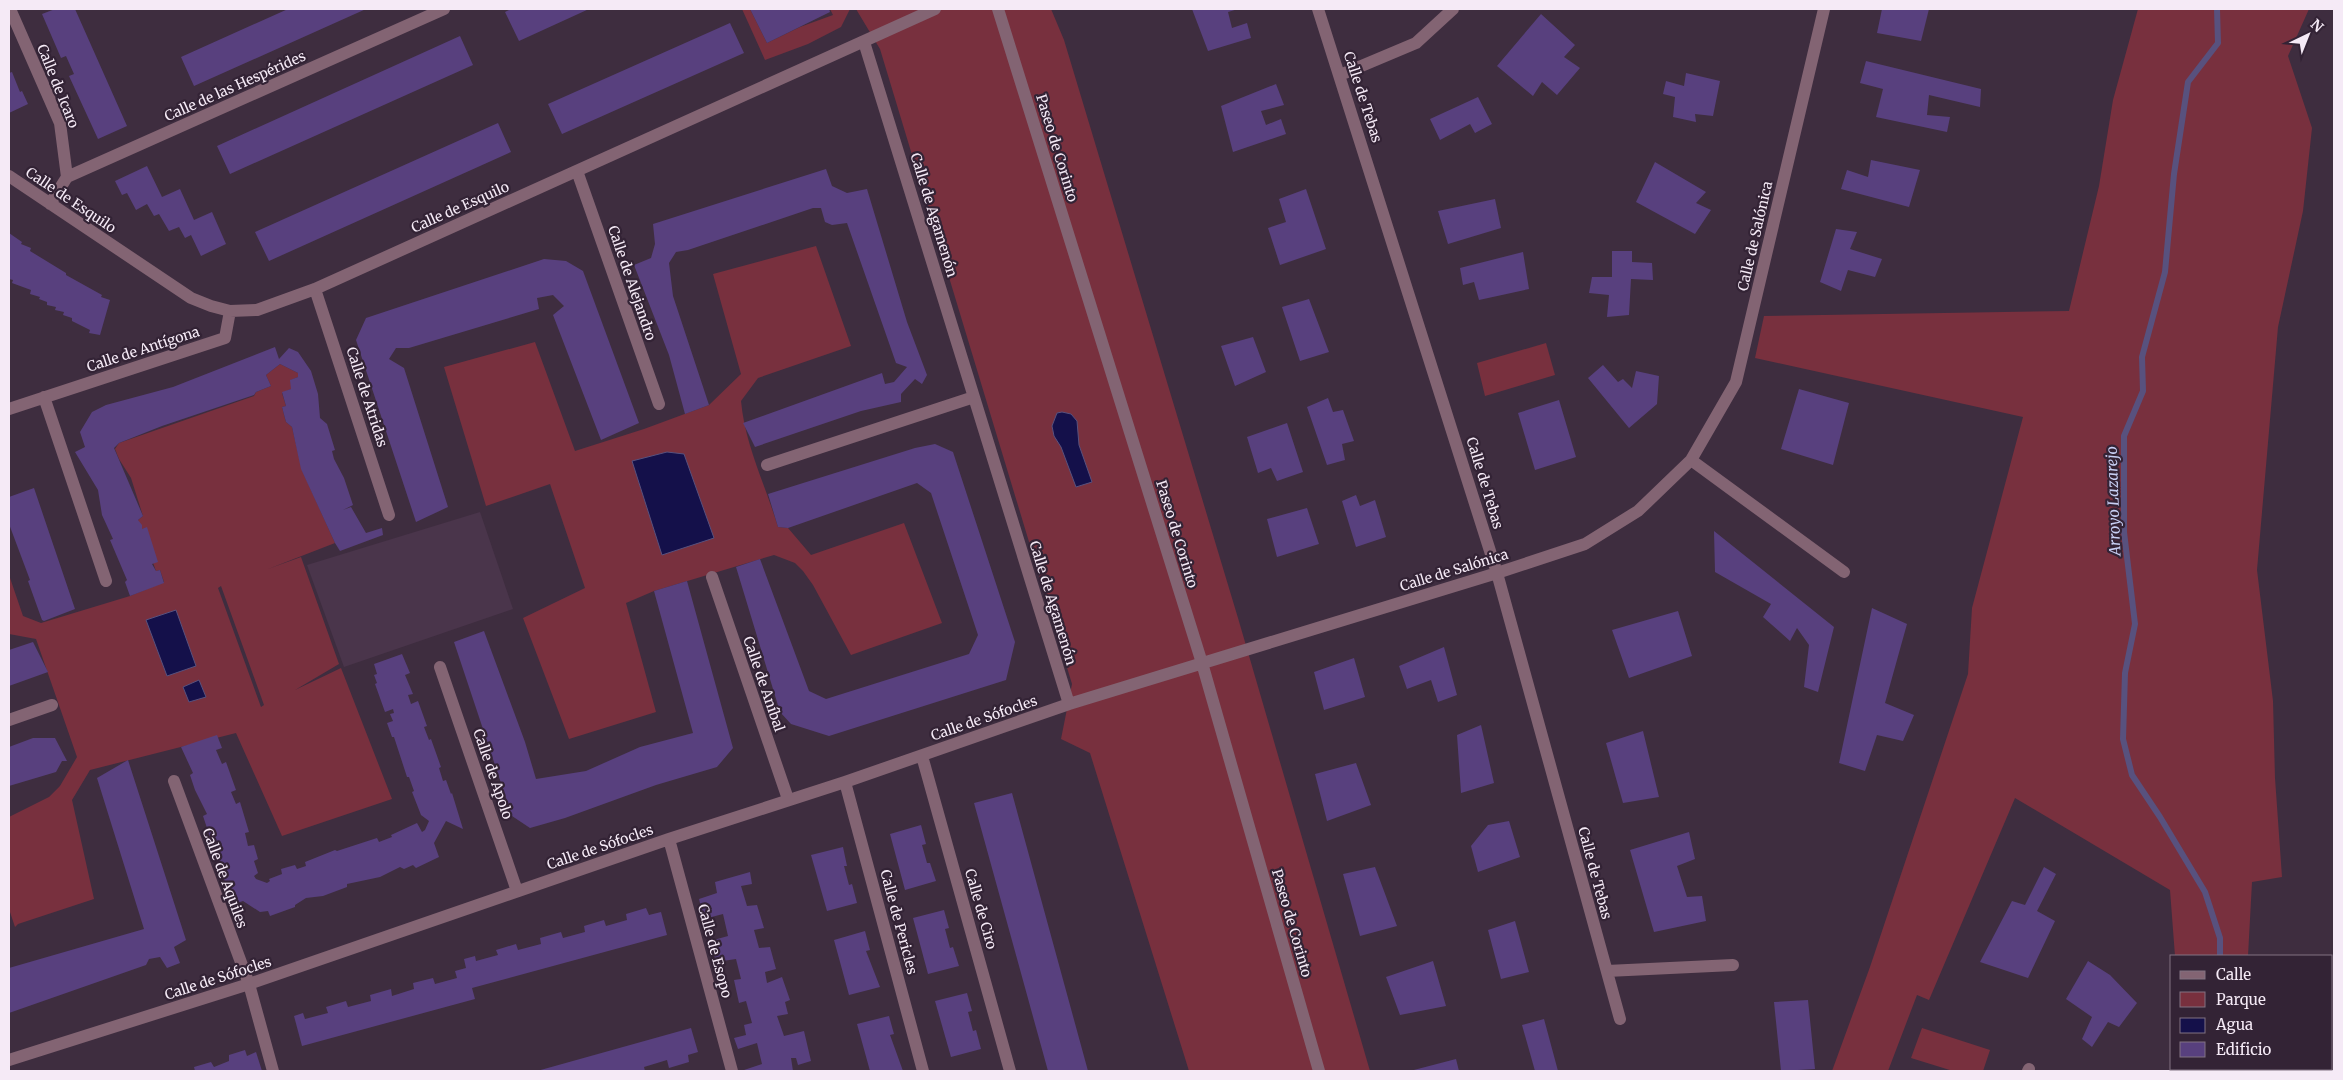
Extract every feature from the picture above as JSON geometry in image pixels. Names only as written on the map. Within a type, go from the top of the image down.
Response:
[{"type":"street","name":"Calle de Icaro","points":[[10,9],[60,123],[67,177]]},
{"type":"street","name":"Calle de las Hespérides","points":[[67,177],[444,9]]},
{"type":"street","name":"Calle de Esquilo","points":[[9,176],[191,298],[230,310],[257,310],[315,289],[935,9]]},
{"type":"street","name":"Paseo de Corinto","points":[[998,9],[1202,662],[1319,1071]]},
{"type":"street","name":"Calle de Tebas","points":[[1318,9],[1498,573],[1620,1019]]},
{"type":"street","points":[[1340,75],[1416,43],[1453,9]]},
{"type":"street","name":"Calle de Salónica","points":[[1202,662],[1498,573],[1585,544],[1638,511],[1691,460],[1736,382],[1824,9]]},
{"type":"street","name":"Calle de Agamenón","points":[[864,42],[1069,704]]},
{"type":"street","name":"Calle de Alejandro","points":[[577,171],[659,404]]},
{"type":"street","points":[[50,204],[67,177]]},
{"type":"street","name":"Calle de Atridas","points":[[315,289],[390,515]]},
{"type":"street","name":"Calle de Antígona","points":[[9,409],[224,338],[230,310]]},
{"type":"street","points":[[44,397],[106,581]]},
{"type":"street","points":[[767,465],[974,397]]},
{"type":"street","points":[[1691,460],[1844,572]]},
{"type":"street","name":"Calle de Aníbal","points":[[712,577],[788,799]]},
{"type":"street","name":"Calle de Sófocles","points":[[9,1060],[249,984],[669,839],[845,782],[1069,704],[1202,662]]},
{"type":"street","name":"Calle de Apolo","points":[[440,667],[517,891]]},
{"type":"street","points":[[9,720],[52,705]]},
{"type":"street","name":"Calle de Ciro","points":[[922,756],[1010,1071]]},
{"type":"street","name":"Calle de Aquiles","points":[[174,781],[249,984],[273,1071]]},
{"type":"street","name":"Calle de Pericles","points":[[845,782],[923,1071]]},
{"type":"street","name":"Calle de Esopo","points":[[669,839],[732,1071]]},
{"type":"street","points":[[1607,971],[1733,965]]},
{"type":"shaded area","points":[[480,512],[513,609],[344,667],[307,565]]},
{"type":"green space","points":[[742,9],[750,9],[767,43],[800,27],[833,15],[830,9],[850,9],[841,27],[808,44],[765,60]]},
{"type":"green space","points":[[856,9],[1051,9],[1064,40],[1238,618],[1370,1071],[1189,1071],[1090,753],[1061,739],[1072,684],[880,49]]},
{"type":"green space","points":[[2138,9],[2309,9],[2288,56],[2312,128],[2303,211],[2278,327],[2257,570],[2273,701],[2275,778],[2282,877],[2252,882],[2248,955],[2175,955],[2170,890],[2015,798],[1929,1000],[1917,995],[1888,1071],[1832,1071],[1870,967],[1968,674],[1972,608],[2023,417],[1755,358],[1764,316],[2069,311],[2099,186],[2113,100]]},
{"type":"green space","points":[[816,246],[851,346],[758,378],[741,401],[743,417],[756,464],[778,527],[788,528],[811,555],[904,523],[942,623],[851,655],[813,585],[803,571],[795,563],[774,555],[654,591],[626,603],[656,712],[569,739],[523,618],[585,588],[550,484],[486,506],[444,367],[535,342],[575,451],[644,429],[709,405],[741,374],[713,274]]},
{"type":"green space","points":[[1546,343],[1555,375],[1485,396],[1477,363]]},
{"type":"green space","points":[[280,364],[298,373],[298,377],[291,380],[291,389],[282,393],[286,406],[282,407],[286,422],[292,427],[302,470],[335,543],[268,569],[301,557],[339,664],[295,690],[341,668],[392,799],[282,836],[236,733],[90,770],[72,800],[94,899],[18,924],[15,927],[9,909],[9,817],[49,797],[60,786],[77,757],[36,639],[9,634],[9,575],[23,616],[41,623],[130,596],[164,582],[160,570],[156,571],[138,520],[143,516],[131,478],[115,449],[119,443],[254,396],[256,392],[271,386],[266,375]],"holes":[[[221,586],[264,705],[261,707],[218,588]]]},
{"type":"green space","points":[[1922,1028],[1990,1050],[1983,1071],[1953,1071],[1911,1058]]},
{"type":"water","points":[[1057,413],[1071,414],[1077,421],[1079,445],[1092,482],[1076,487],[1061,447],[1054,436],[1052,426]]},
{"type":"water","points":[[667,452],[684,454],[714,538],[662,555],[632,461]]},
{"type":"water","points":[[176,610],[196,666],[167,676],[146,620]]},
{"type":"water","points":[[199,680],[206,697],[189,702],[183,687]]},
{"type":"building","points":[[55,9],[75,9],[127,126],[98,139],[69,76],[74,74],[66,56],[61,58],[42,14]]},
{"type":"building","points":[[288,9],[366,9],[194,86],[181,57]]},
{"type":"building","points":[[511,9],[589,9],[519,41],[505,12]]},
{"type":"building","points":[[750,9],[829,9],[830,12],[767,43]]},
{"type":"building","points":[[1192,9],[1238,9],[1228,12],[1232,28],[1247,23],[1251,38],[1208,51]]},
{"type":"building","points":[[1882,9],[1929,9],[1921,41],[1877,33]]},
{"type":"building","points":[[1541,14],[1575,45],[1564,57],[1580,68],[1557,95],[1542,82],[1533,96],[1497,66]]},
{"type":"building","points":[[730,23],[744,53],[562,134],[548,104]]},
{"type":"building","points":[[460,36],[473,65],[230,174],[217,146]]},
{"type":"building","points":[[1866,61],[1981,89],[1980,107],[1929,95],[1927,115],[1950,117],[1947,132],[1876,117],[1883,89],[1860,83]]},
{"type":"building","points":[[12,72],[20,92],[22,91],[28,104],[9,113],[9,73]]},
{"type":"building","points":[[1686,73],[1720,81],[1713,116],[1695,114],[1696,122],[1673,117],[1675,97],[1663,94],[1666,81],[1684,86]]},
{"type":"building","points":[[1276,84],[1284,105],[1261,111],[1266,125],[1281,119],[1286,134],[1233,152],[1221,106]]},
{"type":"building","points":[[1478,97],[1492,124],[1475,133],[1470,124],[1440,140],[1430,119]]},
{"type":"building","points":[[498,123],[511,152],[269,261],[255,232]]},
{"type":"building","points":[[1871,160],[1920,170],[1909,207],[1841,189],[1847,170],[1868,177]]},
{"type":"building","points":[[1655,162],[1706,192],[1696,203],[1711,210],[1695,234],[1636,202]]},
{"type":"building","points":[[147,166],[162,197],[180,189],[194,220],[212,212],[226,244],[201,256],[191,235],[185,238],[179,227],[169,231],[159,214],[154,216],[147,204],[136,210],[127,193],[122,195],[115,181]]},
{"type":"building","points":[[826,169],[832,186],[847,193],[867,189],[907,322],[927,375],[922,384],[915,379],[901,394],[901,402],[861,411],[755,447],[743,423],[882,373],[885,384],[894,382],[907,367],[896,363],[847,223],[832,225],[825,222],[821,208],[813,208],[688,250],[676,252],[669,263],[673,296],[709,405],[685,414],[669,355],[634,265],[651,258],[655,244],[653,224]]},
{"type":"building","points":[[1306,189],[1326,249],[1280,265],[1268,228],[1286,222],[1279,199]]},
{"type":"building","points":[[1495,199],[1501,228],[1448,244],[1438,211]]},
{"type":"building","points":[[1836,229],[1857,232],[1850,249],[1882,259],[1875,277],[1848,270],[1841,291],[1820,282]]},
{"type":"building","points":[[9,233],[22,242],[21,244],[31,248],[30,251],[66,273],[66,275],[102,295],[101,297],[110,300],[100,335],[89,333],[90,330],[72,321],[72,318],[63,315],[64,312],[55,310],[56,307],[47,305],[47,302],[39,299],[40,297],[30,294],[31,290],[12,283],[13,280],[9,279]]},
{"type":"building","points":[[1612,251],[1632,251],[1632,262],[1652,263],[1653,280],[1631,279],[1629,315],[1607,317],[1609,295],[1589,293],[1592,277],[1612,277]]},
{"type":"building","points":[[1523,252],[1529,289],[1479,300],[1474,282],[1463,285],[1460,268]]},
{"type":"building","points":[[544,259],[566,261],[583,271],[639,423],[601,440],[553,315],[564,306],[553,295],[537,298],[539,309],[409,348],[396,348],[389,359],[404,368],[448,507],[416,522],[356,340],[366,318]]},
{"type":"building","points":[[1309,299],[1329,352],[1300,361],[1282,307]]},
{"type":"building","points":[[1253,337],[1266,372],[1235,386],[1221,346]]},
{"type":"building","points":[[275,347],[279,359],[289,348],[298,352],[311,371],[318,394],[320,418],[327,424],[335,450],[332,451],[334,459],[344,478],[353,505],[343,510],[351,507],[366,533],[382,528],[383,535],[340,551],[335,543],[301,469],[292,427],[286,422],[282,407],[286,406],[282,392],[291,389],[290,380],[298,377],[298,373],[280,364],[266,375],[271,386],[256,392],[254,395],[162,426],[119,443],[114,448],[143,516],[138,520],[142,525],[142,529],[147,527],[158,562],[152,564],[156,571],[160,570],[164,583],[130,596],[125,582],[127,580],[110,540],[113,539],[102,515],[98,490],[75,452],[85,447],[80,432],[92,412],[106,405],[173,387]]},
{"type":"building","points":[[1603,365],[1618,382],[1623,379],[1632,388],[1636,371],[1659,376],[1657,404],[1629,428],[1588,378]]},
{"type":"building","points":[[1799,389],[1849,403],[1833,465],[1781,449]]},
{"type":"building","points":[[1328,398],[1333,412],[1343,410],[1354,441],[1342,444],[1345,460],[1327,465],[1307,407]]},
{"type":"building","points":[[1559,400],[1576,457],[1535,470],[1518,413]]},
{"type":"building","points":[[1287,423],[1303,472],[1277,481],[1271,468],[1258,473],[1247,437]]},
{"type":"building","points":[[935,444],[953,452],[1015,642],[1006,680],[829,736],[791,724],[780,712],[736,567],[760,559],[809,691],[826,699],[969,654],[978,635],[931,493],[917,483],[788,528],[778,527],[768,494],[915,448]]},
{"type":"building","points":[[34,488],[75,609],[44,621],[42,620],[28,581],[30,580],[9,524],[9,497]]},
{"type":"building","points":[[1356,495],[1360,506],[1375,500],[1386,537],[1356,547],[1342,501]]},
{"type":"building","points":[[1307,508],[1319,544],[1277,557],[1267,519]]},
{"type":"building","points":[[1714,531],[1834,627],[1818,692],[1804,687],[1809,645],[1797,628],[1790,641],[1763,617],[1771,604],[1715,572]]},
{"type":"building","points":[[687,581],[733,748],[717,767],[656,785],[565,818],[530,828],[512,816],[454,642],[484,631],[525,742],[536,779],[586,771],[640,747],[693,733],[654,591]]},
{"type":"building","points":[[1872,608],[1907,624],[1885,703],[1914,715],[1903,741],[1877,735],[1865,771],[1839,763]]},
{"type":"building","points":[[1678,611],[1692,656],[1629,678],[1612,630]]},
{"type":"building","points":[[33,642],[48,672],[9,686],[9,650]]},
{"type":"building","points":[[1444,647],[1457,695],[1438,702],[1431,680],[1407,689],[1399,666]]},
{"type":"building","points":[[402,654],[410,673],[405,675],[413,694],[408,695],[411,704],[418,701],[427,726],[424,727],[429,740],[431,739],[441,767],[439,768],[443,781],[446,780],[452,793],[463,829],[446,821],[434,843],[439,857],[416,868],[413,865],[404,869],[400,867],[380,877],[347,884],[347,887],[323,896],[306,898],[295,905],[295,907],[270,916],[268,911],[260,912],[243,901],[237,903],[234,893],[229,894],[203,816],[207,814],[195,790],[190,775],[193,773],[181,747],[217,735],[222,748],[216,750],[222,764],[226,762],[236,790],[231,792],[236,804],[240,802],[249,832],[245,833],[248,846],[254,845],[258,859],[254,861],[258,873],[254,876],[256,879],[267,883],[270,881],[269,879],[282,874],[281,869],[295,865],[297,869],[306,866],[305,862],[335,850],[337,851],[377,838],[379,842],[417,823],[422,832],[429,821],[421,815],[412,792],[414,791],[409,777],[407,777],[394,737],[392,737],[387,723],[393,721],[390,714],[394,713],[393,709],[385,712],[375,684],[377,683],[374,675],[377,674],[374,664]]},
{"type":"building","points":[[1354,658],[1365,697],[1324,710],[1314,672]]},
{"type":"building","points":[[1481,725],[1494,783],[1461,793],[1457,735]]},
{"type":"building","points":[[1643,731],[1659,797],[1623,803],[1606,743]]},
{"type":"building","points":[[33,738],[55,738],[67,761],[62,761],[56,772],[9,786],[9,747]]},
{"type":"building","points":[[128,760],[186,940],[174,947],[180,963],[167,968],[160,957],[149,959],[146,965],[9,1013],[9,968],[144,929],[97,778]]},
{"type":"building","points":[[1356,763],[1371,805],[1327,821],[1315,774]]},
{"type":"building","points":[[1012,793],[1088,1071],[1048,1071],[974,803]]},
{"type":"building","points":[[1509,821],[1520,857],[1478,872],[1471,846],[1488,825]]},
{"type":"building","points":[[921,825],[926,844],[922,845],[927,863],[930,863],[936,881],[905,890],[890,834]]},
{"type":"building","points":[[1689,832],[1695,859],[1677,866],[1687,897],[1702,896],[1706,921],[1654,932],[1630,850]]},
{"type":"building","points":[[843,847],[847,866],[844,866],[849,885],[852,884],[857,903],[827,911],[811,855]]},
{"type":"building","points":[[1375,867],[1397,926],[1360,936],[1343,874]]},
{"type":"building","points":[[2044,867],[2056,874],[2037,911],[2055,921],[2028,978],[1980,962],[2012,901],[2025,905]]},
{"type":"building","points":[[750,872],[752,884],[741,886],[747,906],[757,905],[764,928],[754,930],[759,948],[770,947],[776,969],[765,972],[767,983],[782,977],[790,1000],[785,1002],[788,1014],[777,1016],[784,1036],[804,1031],[811,1061],[798,1065],[796,1058],[791,1058],[793,1071],[741,1071],[762,1064],[757,1043],[738,1049],[734,1038],[746,1035],[744,1025],[752,1023],[746,1001],[739,1003],[734,980],[741,979],[736,959],[716,962],[710,941],[728,936],[723,914],[704,919],[699,899],[717,893],[715,882]]},
{"type":"building","points":[[646,908],[649,915],[661,912],[667,935],[472,988],[475,999],[302,1046],[294,1016],[303,1013],[305,1019],[328,1013],[326,1007],[346,1001],[348,1007],[371,1001],[370,995],[391,989],[392,996],[414,989],[413,983],[433,978],[435,984],[457,978],[455,971],[466,968],[464,959],[475,956],[476,961],[498,955],[496,950],[516,944],[518,950],[541,944],[540,938],[561,932],[563,938],[585,932],[584,926],[604,920],[606,926],[627,920],[626,914]]},
{"type":"building","points":[[944,910],[949,928],[945,929],[950,948],[953,947],[959,966],[928,974],[913,918]]},
{"type":"building","points":[[1515,921],[1529,972],[1501,979],[1488,930]]},
{"type":"building","points":[[865,931],[870,950],[866,951],[880,987],[849,995],[834,940]]},
{"type":"building","points":[[1433,961],[1446,1006],[1400,1015],[1386,977]]},
{"type":"building","points":[[2088,961],[2110,975],[2137,1003],[2119,1027],[2108,1022],[2092,1047],[2082,1039],[2092,1017],[2066,999]]},
{"type":"building","points":[[967,993],[972,1011],[968,1012],[973,1031],[976,1030],[981,1049],[951,1057],[935,1001]]},
{"type":"building","points":[[1808,1000],[1815,1069],[1781,1071],[1774,1002]]},
{"type":"building","points":[[889,1016],[894,1034],[890,1035],[903,1071],[870,1071],[857,1024]]},
{"type":"building","points":[[1544,1019],[1558,1071],[1535,1071],[1522,1025]]},
{"type":"building","points":[[691,1028],[698,1052],[688,1055],[689,1062],[669,1068],[667,1060],[644,1067],[645,1071],[537,1071]]},
{"type":"building","points":[[245,1050],[247,1056],[256,1052],[262,1071],[195,1071],[194,1067],[211,1062],[214,1067],[229,1061],[229,1055]]},
{"type":"building","points":[[1456,1059],[1459,1071],[1410,1071]]},
{"type":"waterway","name":"Arroyo Lazarejo","points":[[2217,9],[2218,43],[2188,82],[2174,174],[2165,272],[2142,357],[2143,391],[2124,436],[2124,532],[2135,624],[2125,673],[2123,739],[2132,775],[2160,817],[2205,892],[2220,938],[2220,955]]}]
